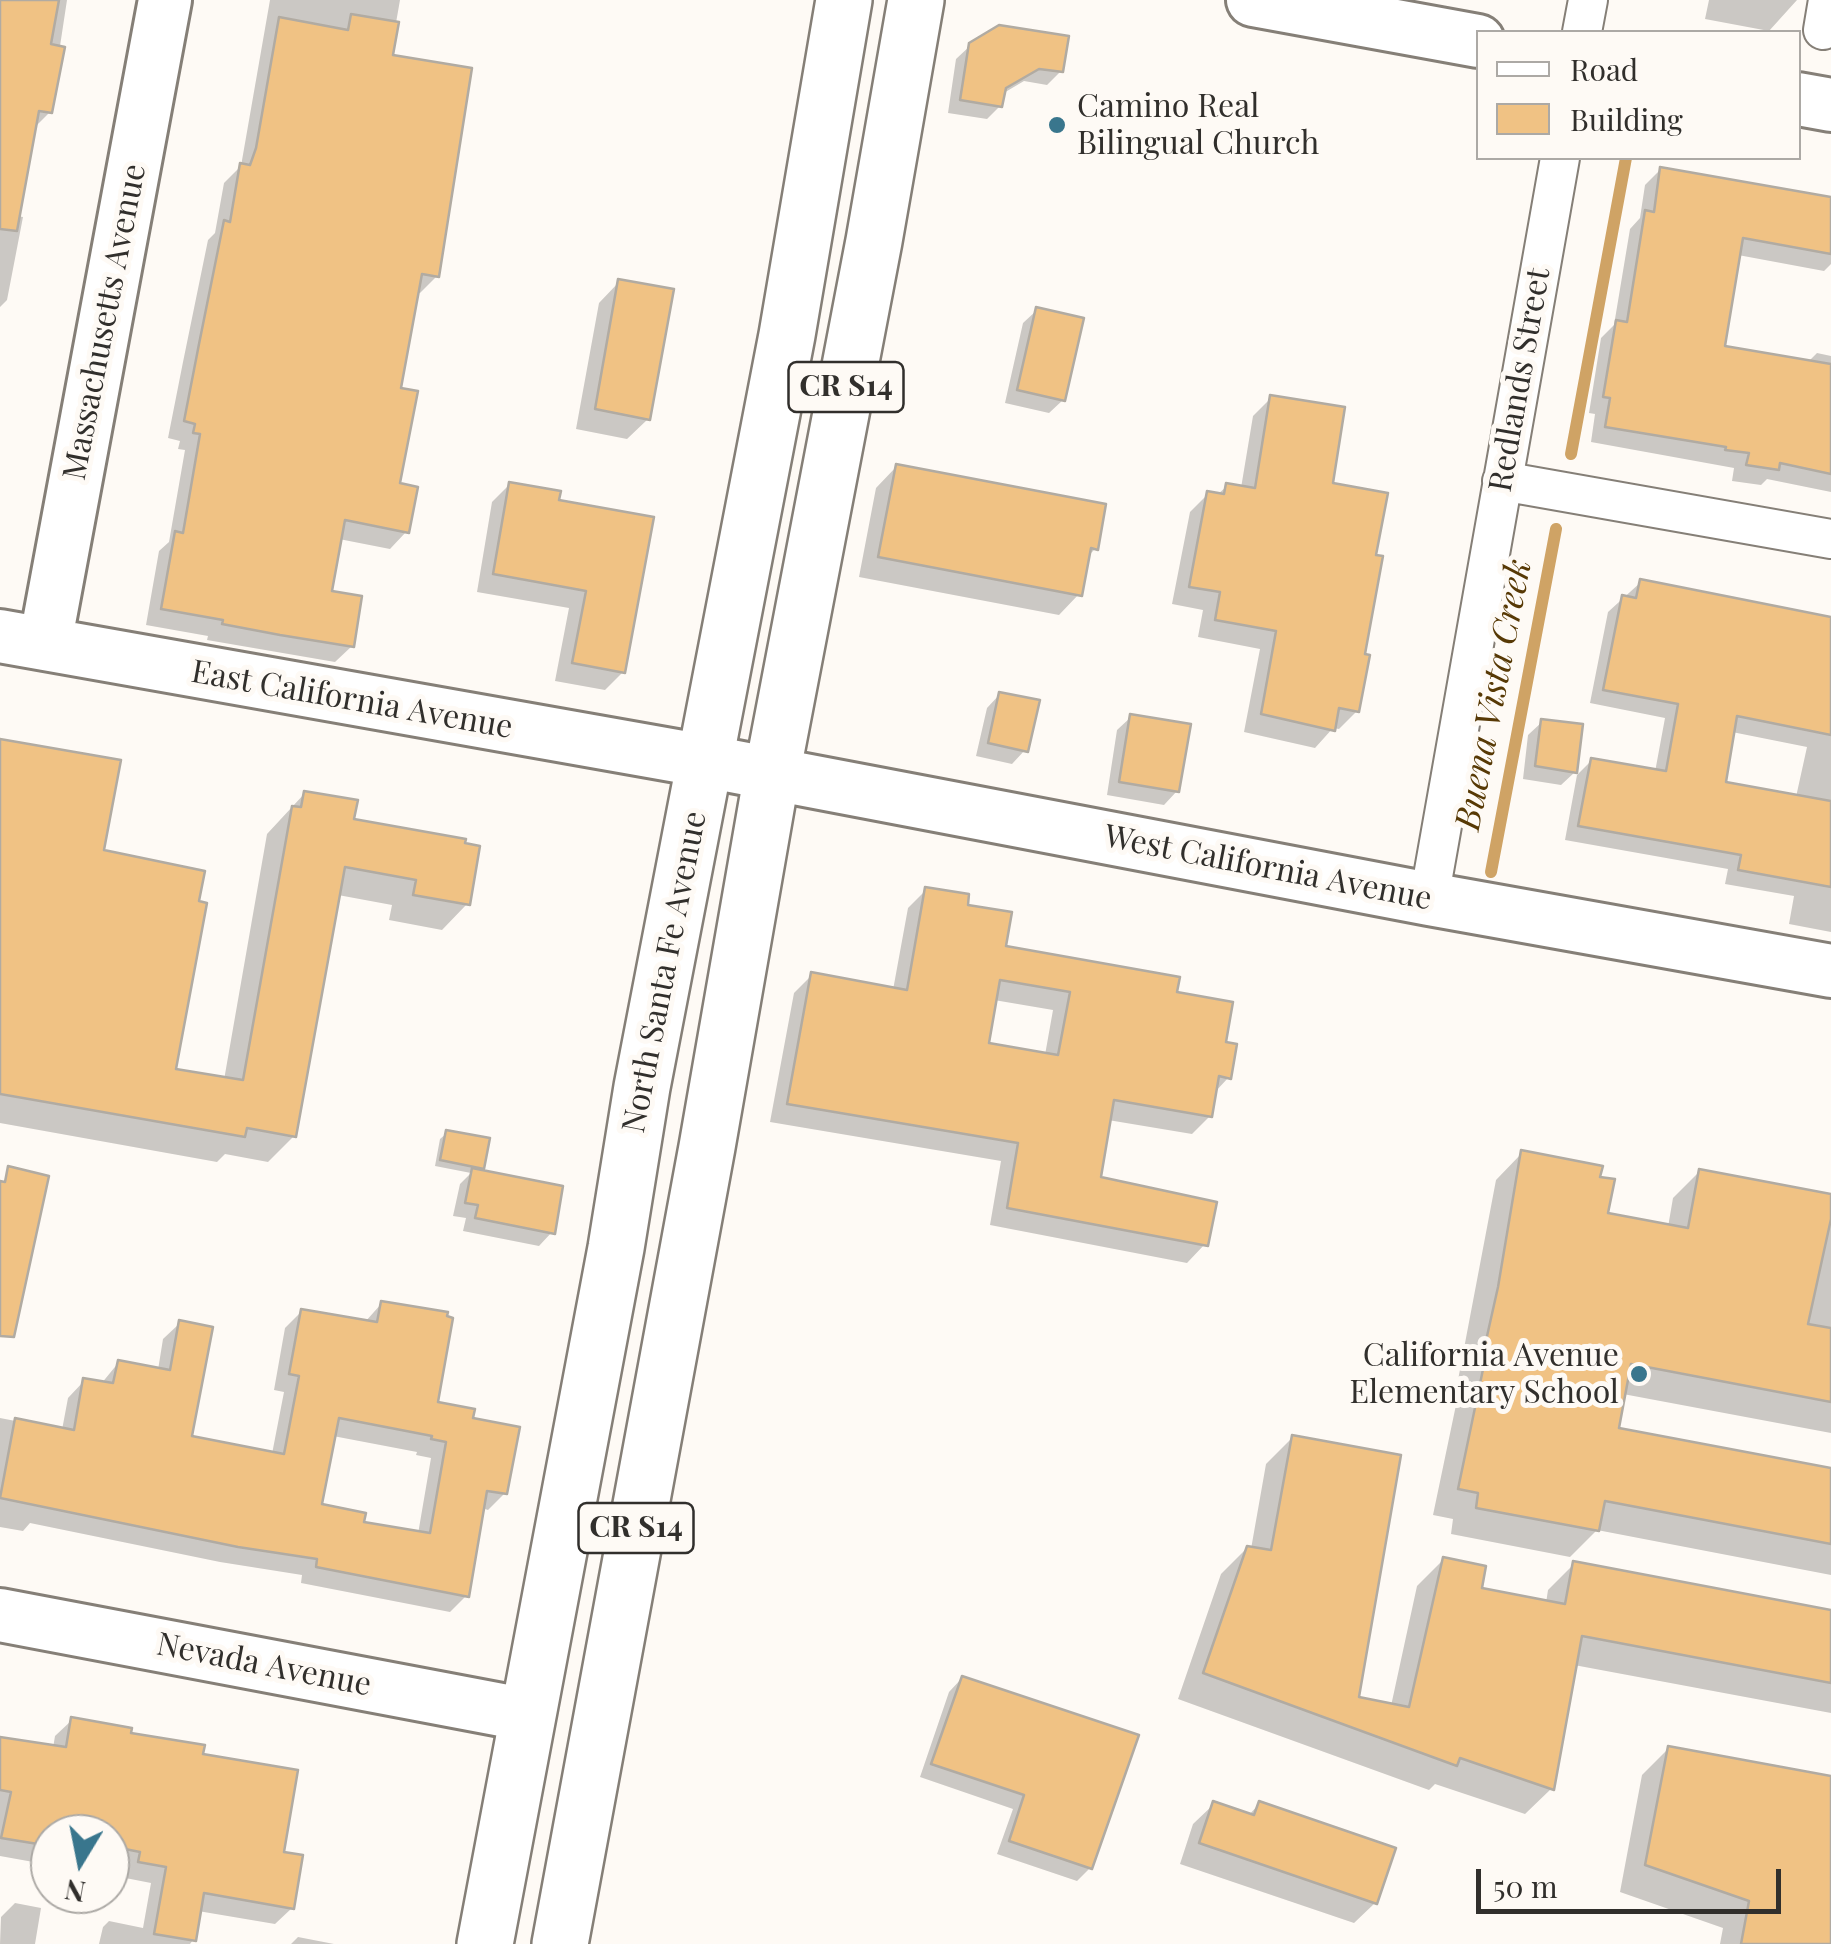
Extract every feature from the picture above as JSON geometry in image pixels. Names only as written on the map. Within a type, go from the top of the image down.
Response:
[{"type":"main road","name":"North Santa Fe Avenue","points":[[485,1944],[786,335],[844,0]]},
{"type":"main road","name":"CR S14","points":[[560,1944],[916,0]]},
{"type":"main road","points":[[628,1172],[646,1274],[621,1431],[630,1452],[648,1462]]},
{"type":"street","name":"Massachusetts Avenue","points":[[22,640],[165,0]]},
{"type":"street","points":[[1253,0],[1476,41]]},
{"type":"street","points":[[1582,30],[1588,0]]},
{"type":"street","points":[[1801,100],[1831,105]]},
{"type":"street","name":"Redlands Street","points":[[1429,899],[1560,160]]},
{"type":"street","points":[[1502,481],[1831,539]]},
{"type":"street","name":"East California Avenue","points":[[22,640],[705,761]]},
{"type":"street","name":"West California Avenue","points":[[705,761],[1831,972]]},
{"type":"street","name":"Nevada Avenue","points":[[0,1615],[528,1714]]},
{"type":"building","points":[[0,0],[59,0],[51,44],[65,47],[52,113],[39,111],[17,231],[0,229]]},
{"type":"building","points":[[351,14],[399,22],[393,55],[472,68],[439,277],[422,274],[401,388],[418,391],[400,483],[418,487],[409,533],[345,520],[332,591],[362,596],[354,647],[161,609],[175,531],[183,533],[200,434],[193,433],[195,424],[184,421],[199,344],[224,220],[230,222],[240,163],[250,165],[256,148],[279,17],[348,30]]},
{"type":"building","points":[[999,25],[1069,36],[1063,72],[1039,69],[1006,88],[1002,107],[960,100],[969,43]]},
{"type":"building","points":[[1660,167],[1831,197],[1831,254],[1743,238],[1725,346],[1831,364],[1831,474],[1780,463],[1779,470],[1746,465],[1749,453],[1605,427],[1610,398],[1603,397],[1616,320],[1627,322],[1645,210],[1654,212]]},
{"type":"building","points":[[618,279],[674,289],[650,420],[595,409]]},
{"type":"building","points":[[1036,307],[1084,318],[1065,401],[1017,390]]},
{"type":"building","points":[[1270,395],[1345,407],[1333,483],[1388,493],[1376,555],[1383,556],[1359,712],[1339,708],[1335,731],[1261,714],[1276,631],[1215,620],[1220,592],[1189,587],[1207,491],[1224,494],[1226,483],[1255,488]]},
{"type":"building","points":[[896,464],[1106,504],[1098,550],[1091,548],[1082,596],[878,557]]},
{"type":"building","points":[[509,482],[561,491],[559,500],[654,517],[625,673],[572,663],[586,591],[493,574]]},
{"type":"building","points":[[1640,579],[1831,617],[1831,735],[1737,716],[1726,782],[1831,801],[1831,887],[1738,870],[1741,855],[1578,826],[1591,758],[1666,771],[1678,704],[1603,690],[1622,595],[1636,598]]},
{"type":"building","points":[[999,692],[1040,700],[1028,752],[988,743]]},
{"type":"building","points":[[1130,714],[1191,724],[1179,792],[1119,782]]},
{"type":"building","points":[[1541,719],[1583,724],[1577,773],[1535,766]]},
{"type":"building","points":[[0,739],[121,760],[104,850],[205,871],[199,901],[207,903],[176,1069],[243,1080],[292,806],[301,807],[304,791],[358,800],[354,819],[466,839],[465,843],[480,846],[470,905],[413,895],[416,880],[345,867],[296,1137],[247,1128],[245,1137],[0,1094]]},
{"type":"building","points":[[925,887],[969,894],[968,905],[1012,912],[1006,946],[1180,977],[1177,992],[1233,1002],[1226,1042],[1237,1044],[1231,1079],[1219,1076],[1212,1117],[1114,1100],[1101,1177],[1217,1202],[1208,1246],[1007,1208],[1018,1143],[787,1104],[811,972],[907,990]],"holes":[[[1000,980],[1070,992],[1058,1055],[989,1043]]]},
{"type":"building","points":[[446,1130],[490,1138],[484,1169],[440,1160]]},
{"type":"building","points":[[1521,1150],[1603,1166],[1600,1177],[1615,1179],[1608,1213],[1688,1228],[1699,1169],[1831,1194],[1831,1219],[1808,1324],[1831,1328],[1831,1402],[1631,1364],[1619,1428],[1831,1468],[1831,1544],[1605,1501],[1599,1531],[1476,1508],[1478,1493],[1458,1489],[1486,1355],[1483,1354]]},
{"type":"building","points":[[8,1166],[49,1176],[14,1337],[0,1336],[0,1181],[5,1182]]},
{"type":"building","points":[[472,1168],[563,1186],[555,1234],[475,1218],[478,1205],[465,1203]]},
{"type":"building","points":[[381,1301],[448,1312],[447,1316],[453,1318],[438,1402],[475,1409],[473,1418],[520,1427],[507,1494],[487,1491],[469,1597],[316,1567],[317,1559],[238,1547],[0,1498],[15,1418],[74,1430],[83,1378],[113,1383],[118,1360],[170,1370],[179,1320],[213,1327],[192,1436],[284,1454],[299,1376],[289,1374],[301,1309],[377,1322]],"holes":[[[339,1418],[432,1436],[431,1439],[446,1442],[430,1533],[364,1522],[366,1513],[322,1504]]]},
{"type":"building","points":[[1292,1435],[1401,1455],[1359,1697],[1409,1707],[1443,1557],[1486,1566],[1482,1588],[1565,1604],[1573,1561],[1831,1610],[1831,1683],[1582,1636],[1554,1790],[1460,1758],[1457,1766],[1203,1673],[1247,1546],[1271,1550]]},
{"type":"building","points":[[962,1676],[1139,1735],[1092,1869],[1009,1841],[1024,1795],[931,1764]]},
{"type":"building","points":[[71,1717],[132,1728],[131,1733],[205,1745],[203,1754],[298,1770],[284,1852],[303,1855],[294,1909],[204,1893],[196,1941],[154,1934],[166,1867],[138,1862],[140,1852],[130,1850],[130,1814],[30,1814],[30,1843],[1,1838],[11,1792],[0,1790],[0,1737],[66,1747]]},
{"type":"building","points":[[1668,1746],[1831,1776],[1831,1944],[1741,1944],[1749,1901],[1645,1865]]},
{"type":"building","points":[[1213,1801],[1254,1815],[1259,1801],[1396,1848],[1377,1904],[1199,1843]]},
{"type":"waterway","name":"Buena Vista Creek","points":[[1571,454],[1626,160]]},
{"type":"waterway","name":"Buena Vista Creek","points":[[1491,872],[1556,529]]},
{"type":"place","name":"Camino Real Bilingual Church","points":[[1057,125]]},
{"type":"place","name":"California Avenue Elementary School","points":[[1639,1374]]}]
